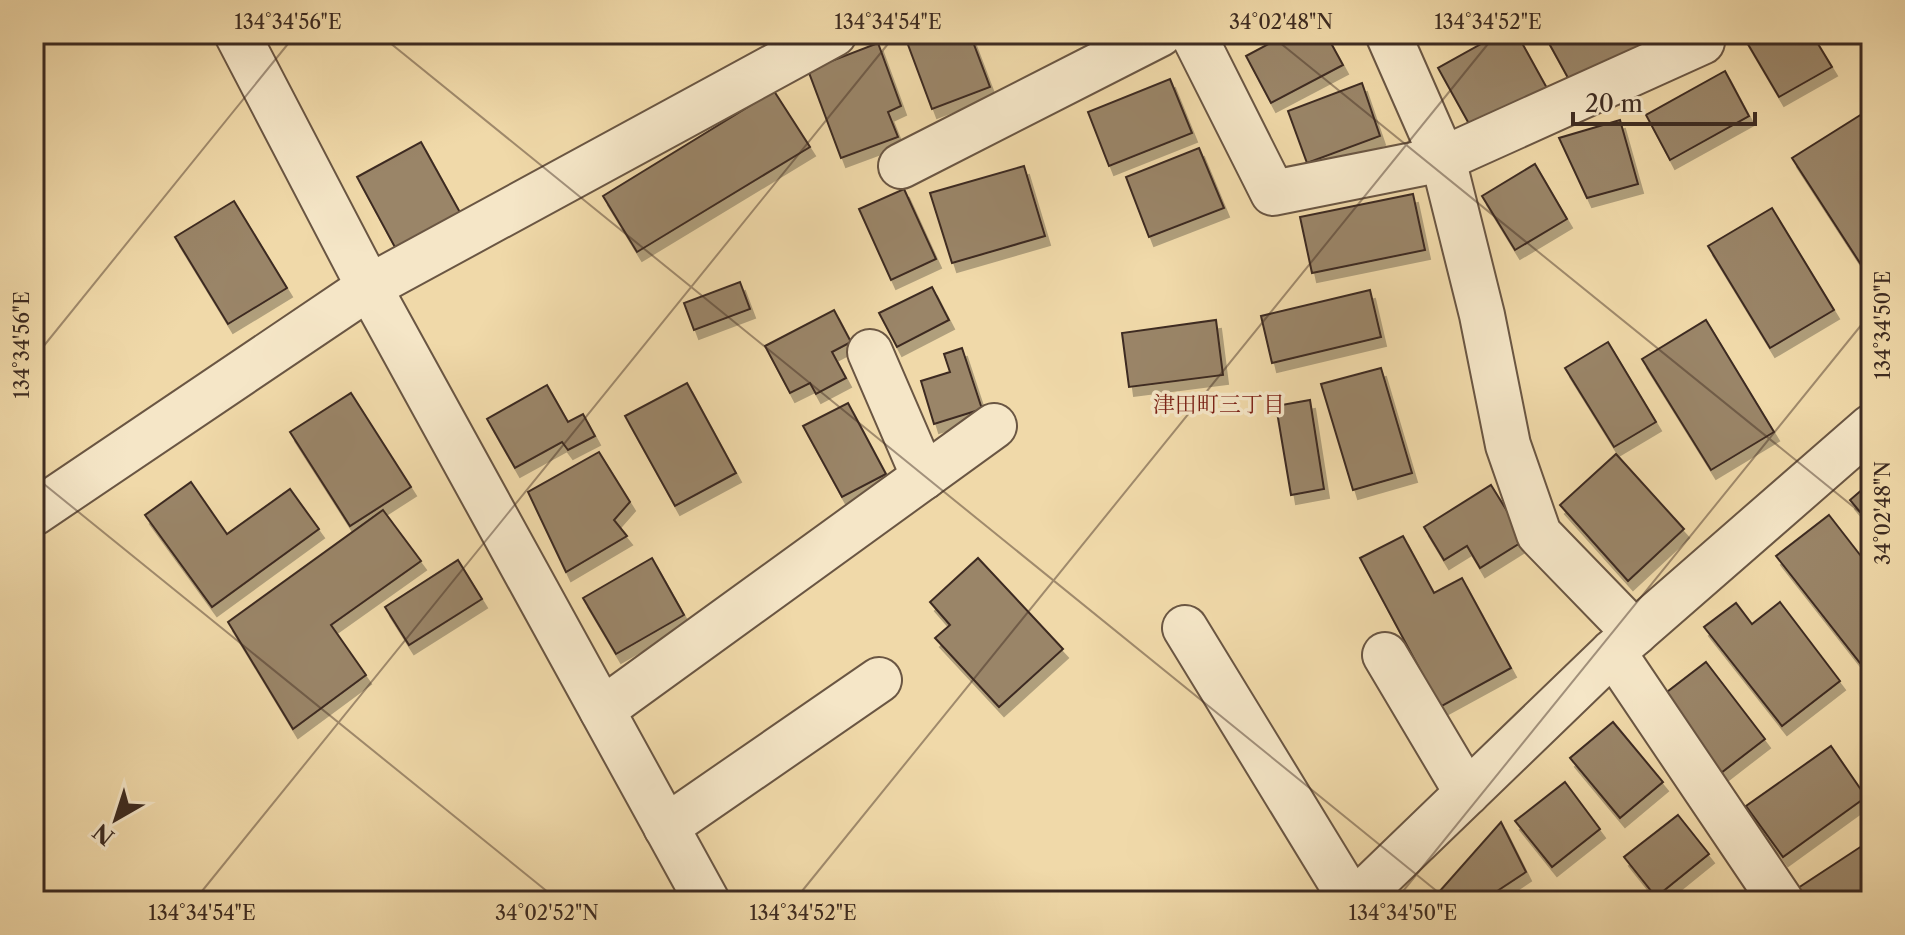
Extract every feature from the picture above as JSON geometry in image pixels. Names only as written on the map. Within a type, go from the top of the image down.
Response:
[{"type":"street","points":[[237,34],[369,287],[707,901]]},
{"type":"street","points":[[34,513],[369,287],[834,34]]},
{"type":"street","points":[[901,166],[1160,34]]},
{"type":"street","points":[[1193,34],[1273,193],[1443,159],[1702,42]]},
{"type":"street","points":[[1388,34],[1443,159],[1482,315],[1508,445],[1539,534],[1624,642],[1781,901]]},
{"type":"street","points":[[870,352],[924,477]]},
{"type":"street","points":[[602,710],[994,426]]},
{"type":"street","points":[[1185,628],[1362,898],[1624,642],[1871,427]]},
{"type":"street","points":[[1385,655],[1467,793]]},
{"type":"street","points":[[666,827],[879,680]]},
{"type":"building","points":[[904,34],[970,34],[990,87],[932,109]]},
{"type":"building","points":[[1287,34],[1326,34],[1343,65],[1271,103],[1246,56]]},
{"type":"building","points":[[1499,34],[1517,34],[1548,90],[1473,131],[1438,68]]},
{"type":"building","points":[[1673,34],[1573,87],[1545,36]]},
{"type":"building","points":[[1742,34],[1812,34],[1832,67],[1779,97]]},
{"type":"building","points":[[878,43],[901,106],[888,112],[898,137],[841,158],[808,70]]},
{"type":"building","points":[[1725,71],[1749,116],[1670,160],[1646,115]]},
{"type":"building","points":[[1170,79],[1192,133],[1109,166],[1088,112]]},
{"type":"building","points":[[1362,83],[1380,136],[1307,163],[1288,111]]},
{"type":"building","points":[[774,91],[810,147],[637,252],[603,196]]},
{"type":"building","points":[[1870,109],[1871,276],[1869,277],[1792,158]]},
{"type":"building","points":[[1620,120],[1638,184],[1587,198],[1559,138]]},
{"type":"building","points":[[421,142],[462,216],[397,251],[357,177]]},
{"type":"building","points":[[1199,148],[1224,208],[1149,237],[1126,177]]},
{"type":"building","points":[[1535,164],[1567,219],[1515,250],[1482,196]]},
{"type":"building","points":[[1024,166],[1045,236],[952,263],[930,193]]},
{"type":"building","points":[[904,189],[936,259],[891,280],[859,209]]},
{"type":"building","points":[[1413,194],[1425,250],[1312,273],[1300,217]]},
{"type":"building","points":[[234,201],[287,288],[228,324],[175,237]]},
{"type":"building","points":[[1772,208],[1834,310],[1770,348],[1708,246]]},
{"type":"building","points":[[740,282],[750,309],[694,330],[684,303]]},
{"type":"building","points":[[932,287],[949,320],[897,347],[879,313]]},
{"type":"building","points":[[1370,290],[1381,337],[1272,363],[1261,316]]},
{"type":"building","points":[[834,310],[851,342],[832,352],[846,378],[816,394],[810,383],[790,393],[765,346]]},
{"type":"building","points":[[1216,320],[1223,375],[1129,387],[1122,333]]},
{"type":"building","points":[[1706,320],[1774,432],[1711,470],[1642,359]]},
{"type":"building","points":[[1608,342],[1656,422],[1614,447],[1565,368]]},
{"type":"building","points":[[962,348],[982,409],[934,424],[921,381],[950,372],[944,354]]},
{"type":"building","points":[[1381,368],[1412,473],[1353,490],[1321,384]]},
{"type":"building","points":[[687,383],[736,473],[675,506],[625,416]]},
{"type":"building","points":[[547,385],[568,422],[583,414],[595,436],[568,450],[562,442],[515,468],[487,419]]},
{"type":"building","points":[[351,393],[411,487],[350,526],[290,432]]},
{"type":"building","points":[[1310,400],[1324,489],[1291,495],[1276,406]]},
{"type":"building","points":[[848,403],[886,474],[842,497],[803,426]]},
{"type":"building","points":[[599,452],[630,502],[614,520],[627,536],[566,572],[528,492]]},
{"type":"building","points":[[1616,454],[1684,529],[1628,581],[1560,505]]},
{"type":"building","points":[[191,482],[227,534],[290,489],[319,529],[212,607],[145,515]]},
{"type":"building","points":[[1871,482],[1871,525],[1850,500]]},
{"type":"building","points":[[1491,485],[1525,540],[1480,568],[1467,546],[1444,560],[1424,527]]},
{"type":"building","points":[[383,510],[421,561],[331,625],[366,675],[293,729],[228,622]]},
{"type":"building","points":[[1829,515],[1871,569],[1871,677],[1776,556]]},
{"type":"building","points":[[1403,536],[1434,593],[1462,578],[1511,668],[1440,707],[1360,558]]},
{"type":"building","points":[[652,558],[684,615],[616,654],[583,598]]},
{"type":"building","points":[[978,558],[1063,649],[999,707],[935,638],[950,625],[930,602]]},
{"type":"building","points":[[458,560],[482,599],[409,645],[385,607]]},
{"type":"building","points":[[1780,602],[1840,681],[1782,726],[1704,627],[1736,603],[1752,624]]},
{"type":"building","points":[[1706,662],[1765,739],[1721,773],[1663,695]]},
{"type":"building","points":[[1613,722],[1663,782],[1620,818],[1570,758]]},
{"type":"building","points":[[1831,746],[1866,797],[1783,857],[1746,806]]},
{"type":"building","points":[[1565,782],[1600,829],[1552,867],[1515,821]]},
{"type":"building","points":[[1678,815],[1709,854],[1656,897],[1624,857]]},
{"type":"building","points":[[1501,822],[1526,872],[1482,901],[1431,901]]},
{"type":"building","points":[[1871,840],[1871,895],[1862,901],[1806,901],[1798,888]]},
{"type":"district","name":"津田町三丁目","points":[[1219,404]]}]
